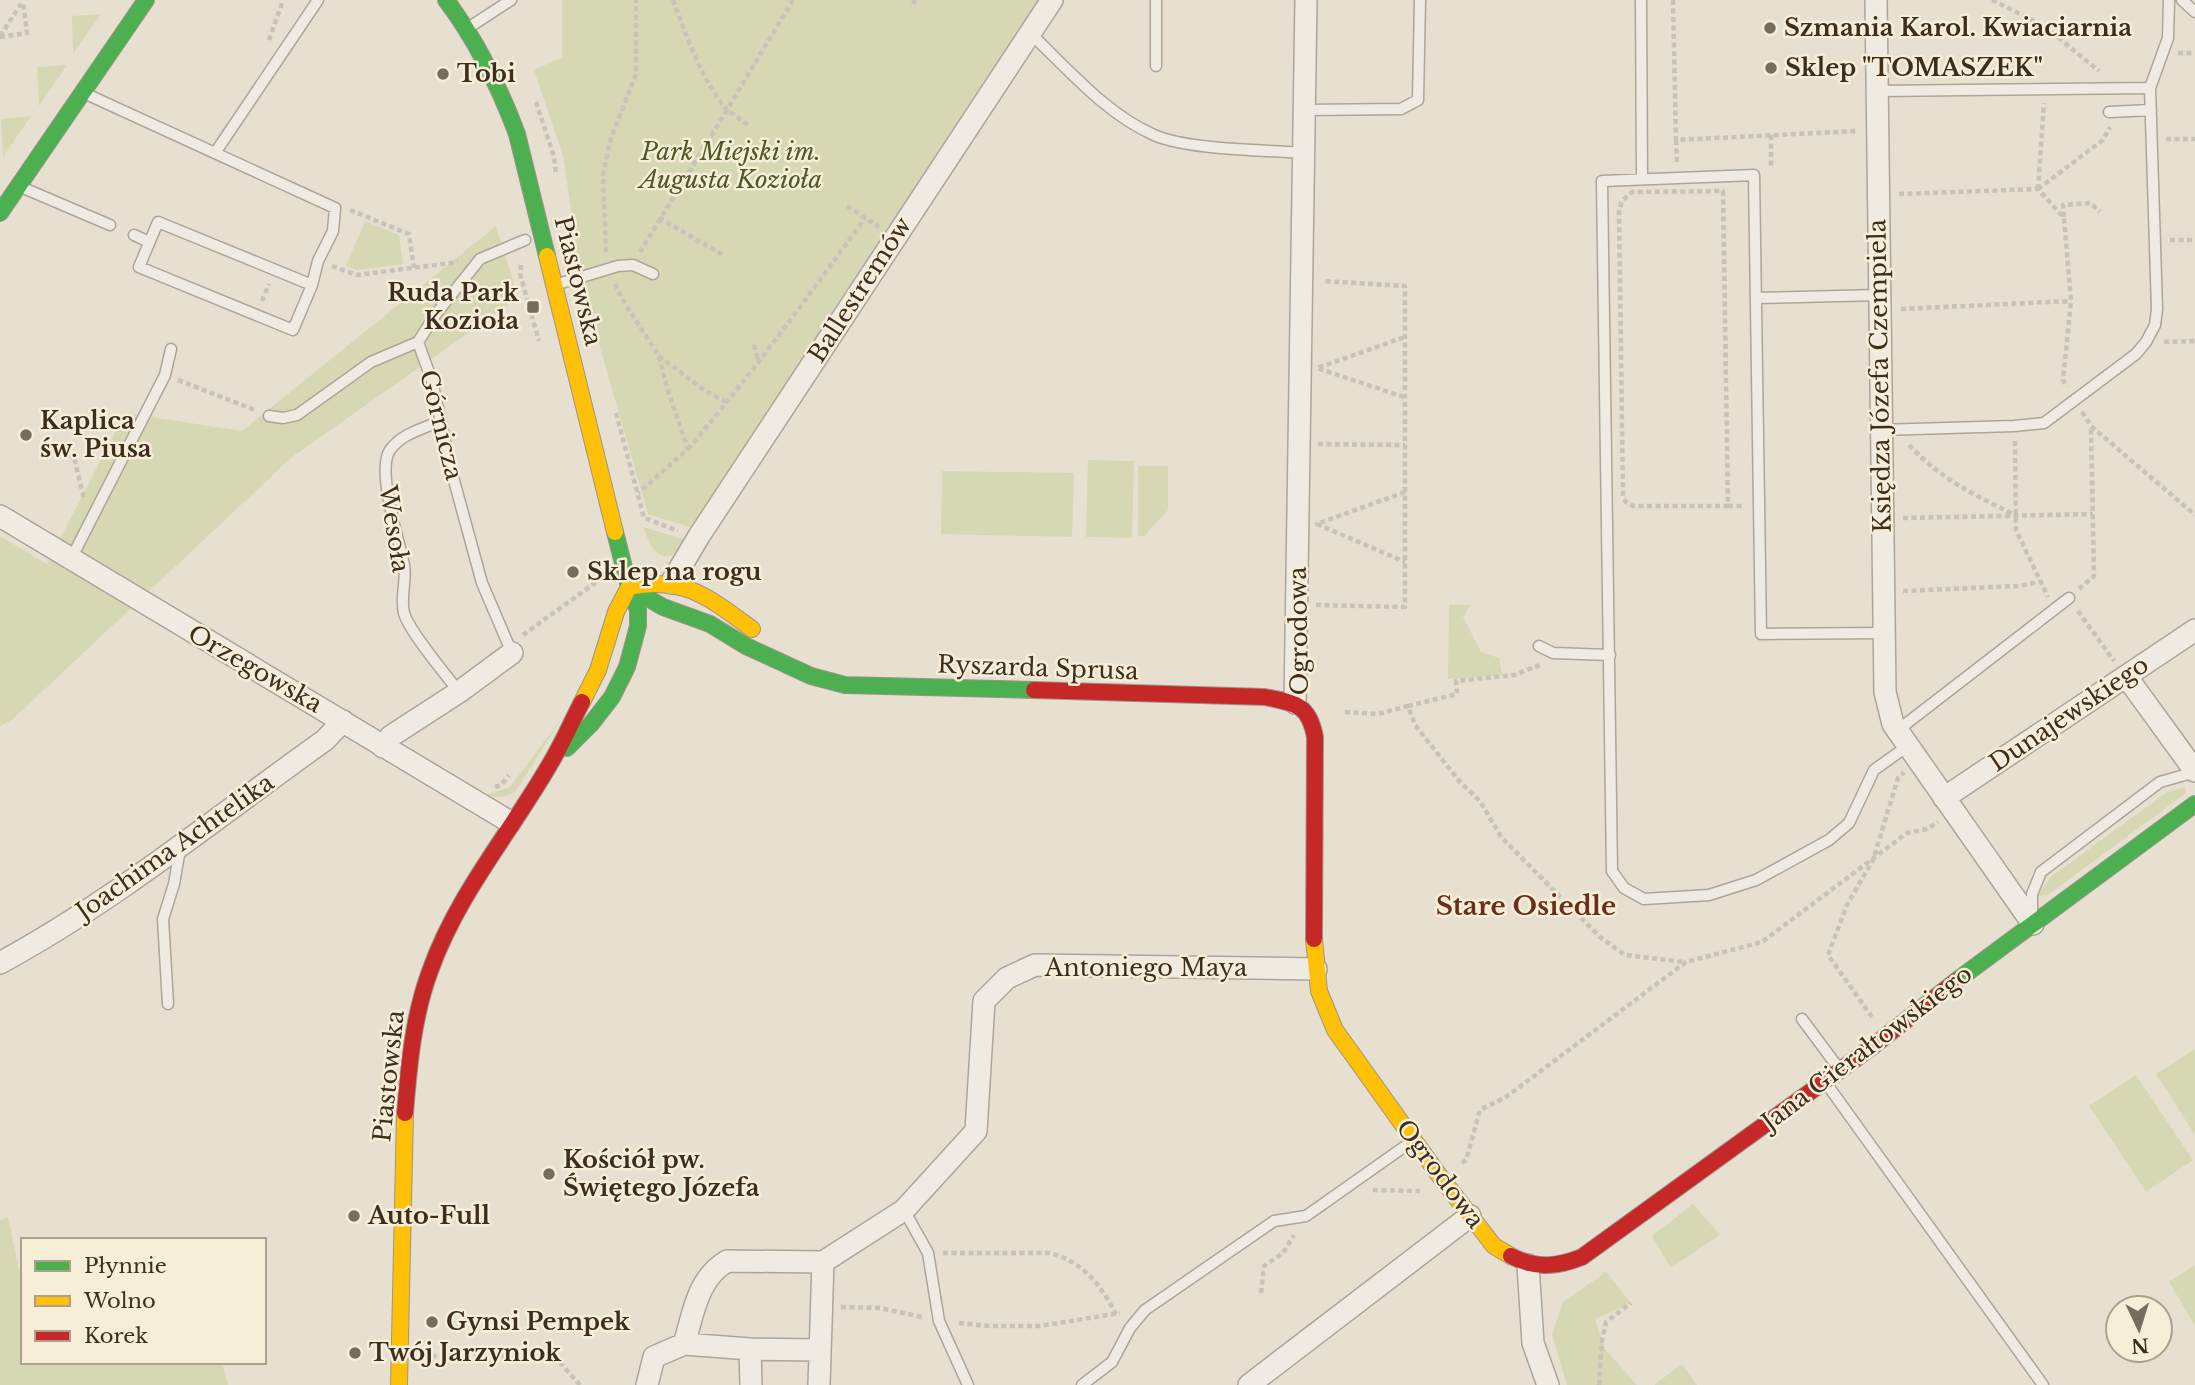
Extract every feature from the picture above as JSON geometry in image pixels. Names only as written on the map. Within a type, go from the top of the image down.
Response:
[{"type":"street","points":[[0,214],[146,0]]},
{"type":"street","name":"Piastowska","points":[[446,0],[468,29],[493,73],[517,134],[629,587],[640,614],[635,642],[626,668],[608,704],[584,733],[550,764]]},
{"type":"street","name":"Ballestremów","points":[[671,583],[707,524],[1052,0]]},
{"type":"street","name":"Ogrodowa","points":[[1306,0],[1295,703],[1307,711],[1315,737],[1316,969],[1319,991],[1325,1012],[1335,1030],[1441,1178],[1494,1246],[1528,1265]]},
{"type":"street","name":"Księdza Józefa Czempiela","points":[[1875,0],[1888,430],[1885,692],[1893,724],[2033,924]]},
{"type":"street","name":"Orzegowska","points":[[0,516],[510,822]]},
{"type":"street","name":"Ryszarda Sprusa","points":[[629,587],[649,582],[671,583],[720,606],[756,632],[785,662]]},
{"type":"street","name":"Piastowska","points":[[399,1385],[405,1113],[414,1027],[430,970],[458,905],[550,764],[598,670],[617,612],[629,587]]},
{"type":"street","name":"Ryszarda Sprusa","points":[[629,587],[663,607],[709,624],[746,646],[811,676],[845,685],[1265,697],[1295,703]]},
{"type":"street","name":"Dunajewskiego","points":[[1949,806],[2126,676],[2195,630]]},
{"type":"street","points":[[383,747],[391,736],[459,692],[512,653]]},
{"type":"street","points":[[2126,676],[2195,771]]},
{"type":"street","name":"Joachima Achtelika","points":[[0,963],[39,942],[180,849],[325,740],[344,722]]},
{"type":"street","name":"Jana Gierałtowskiego","points":[[1528,1265],[1565,1264],[1582,1257],[1840,1070],[2195,804]]},
{"type":"street","name":"Antoniego Maya","points":[[823,1262],[904,1210],[976,1131],[984,1001],[1007,978],[1035,965],[1316,969]]},
{"type":"street","points":[[1249,1385],[1470,1216]]},
{"type":"street","points":[[684,1344],[703,1282],[714,1269],[727,1261],[823,1262],[819,1385]]},
{"type":"street","points":[[1528,1265],[1533,1343],[1548,1385]]},
{"type":"street","points":[[647,1385],[654,1357],[684,1344],[750,1349],[821,1350]]},
{"type":"street","points":[[750,1349],[751,1385]]},
{"type":"lane","points":[[215,153],[317,0]]},
{"type":"lane","points":[[468,29],[511,0]]},
{"type":"lane","points":[[1156,0],[1156,66]]},
{"type":"lane","points":[[1305,110],[1401,109],[1418,100],[1420,0]]},
{"type":"lane","points":[[1641,0],[1642,179]]},
{"type":"lane","points":[[1888,430],[2044,423],[2129,361],[2146,342],[2155,325],[2157,309],[2150,88],[2168,38],[2169,0]]},
{"type":"lane","points":[[2182,0],[2195,12]]},
{"type":"lane","points":[[1030,33],[1107,106],[1157,137],[1196,144],[1304,153]]},
{"type":"lane","points":[[1876,90],[2150,88]]},
{"type":"lane","points":[[82,92],[335,208],[333,231],[318,261],[312,285],[293,330],[139,267],[158,222],[312,285]]},
{"type":"lane","points":[[2109,112],[2151,110]]},
{"type":"lane","points":[[1884,633],[1761,634],[1754,175],[1602,180],[1612,871],[1617,880],[1633,894],[1644,898],[1709,895],[1756,880],[1829,840],[1849,823],[1874,770],[1908,745],[2068,598]]},
{"type":"lane","points":[[19,186],[110,225]]},
{"type":"lane","points":[[134,235],[149,242]]},
{"type":"lane","name":"Górnicza","points":[[512,653],[482,583],[432,381],[418,342],[436,314],[480,259],[525,240]]},
{"type":"lane","points":[[555,285],[618,266],[633,265],[653,274]]},
{"type":"lane","points":[[1756,298],[1886,302]]},
{"type":"lane","points":[[269,416],[284,418],[297,415],[372,362],[418,342]]},
{"type":"lane","points":[[71,559],[165,375],[171,349]]},
{"type":"lane","name":"Wesoła","points":[[441,421],[402,438],[388,451],[386,485],[405,569],[402,587],[404,615],[459,692]]},
{"type":"lane","points":[[1539,646],[1553,653],[1610,654]]},
{"type":"lane","points":[[2033,924],[2032,894],[2041,872],[2160,782],[2195,771]]},
{"type":"lane","points":[[168,1004],[163,919],[174,884],[180,849]]},
{"type":"lane","points":[[1802,1018],[1840,1070]]},
{"type":"lane","points":[[1825,1081],[2043,1385]]},
{"type":"lane","points":[[1082,1385],[1112,1362],[1130,1328],[1145,1310],[1274,1221],[1306,1216],[1413,1139]]},
{"type":"lane","points":[[904,1210],[928,1253],[939,1321],[968,1385]]},
{"type":"path","points":[[267,47],[283,0]]},
{"type":"path","points":[[673,0],[715,95],[727,110],[748,125]]},
{"type":"path","points":[[633,265],[793,0]]},
{"type":"path","points":[[1673,0],[1676,140],[1877,130]]},
{"type":"path","points":[[1992,0],[2044,26],[2077,52]]},
{"type":"path","points":[[0,36],[27,33],[23,1]]},
{"type":"path","points":[[0,36],[23,1]]},
{"type":"path","points":[[2045,89],[2038,189],[2064,218]]},
{"type":"path","points":[[1891,194],[2038,189],[2103,140],[2110,128],[2109,112]]},
{"type":"path","points":[[1771,135],[1771,176]]},
{"type":"path","points":[[2152,139],[2195,139]]},
{"type":"path","points":[[1723,191],[1728,506],[1633,506],[1626,502],[1623,496],[1619,210],[1622,201],[1632,192],[1723,191]]},
{"type":"path","points":[[2099,212],[2090,203],[2063,205],[2071,301],[2063,380],[2091,426],[2195,514]]},
{"type":"path","points":[[335,208],[341,206],[409,234],[414,268]]},
{"type":"path","points":[[688,449],[728,403],[865,218],[847,206]]},
{"type":"path","points":[[659,218],[723,255]]},
{"type":"path","points":[[2155,241],[2195,240]]},
{"type":"path","points":[[318,261],[357,275],[480,259]]},
{"type":"path","points":[[256,315],[275,270]]},
{"type":"path","points":[[1316,605],[1405,607],[1405,286],[1319,281]]},
{"type":"path","points":[[1886,302],[2071,301]]},
{"type":"path","points":[[1405,337],[1317,368],[1405,397]]},
{"type":"path","points":[[2146,342],[2195,341]]},
{"type":"path","points":[[754,345],[758,362]]},
{"type":"path","points":[[659,356],[704,390],[728,403]]},
{"type":"path","points":[[165,375],[269,416]]},
{"type":"path","points":[[2014,426],[2016,530],[2044,592]]},
{"type":"path","points":[[2091,426],[2094,576],[2068,598],[2126,676]]},
{"type":"path","points":[[1888,430],[1930,468],[2015,516]]},
{"type":"path","points":[[1317,444],[1405,445]]},
{"type":"path","points":[[60,452],[74,457],[90,524]]},
{"type":"path","points":[[638,493],[654,481]]},
{"type":"path","points":[[1405,492],[1317,524],[1405,562]]},
{"type":"path","points":[[1895,518],[2093,514]]},
{"type":"path","points":[[512,653],[518,639],[599,580]]},
{"type":"path","points":[[1895,592],[2018,586],[2040,582]]},
{"type":"path","points":[[1345,712],[1378,714],[1457,694],[1456,681],[1493,679],[1514,675],[1543,664],[1549,666]]},
{"type":"path","points":[[1408,706],[1415,725],[1460,782],[1480,801],[1501,837],[1600,937],[1625,955],[1686,962],[1762,942],[1907,833],[1927,829],[1949,806]]},
{"type":"path","points":[[1875,1020],[1828,955],[1847,905],[1873,860],[1908,745]]},
{"type":"path","points":[[1342,1190],[1424,1191],[1466,1160],[1480,1110],[1506,1097],[1686,962]]},
{"type":"path","points":[[1261,1293],[1264,1265],[1283,1253],[1306,1216]]},
{"type":"path","points":[[928,1253],[1049,1253],[1065,1257],[1087,1272],[1107,1296],[1116,1314]]},
{"type":"path","points":[[1599,1385],[1606,1322],[1631,1303]]},
{"type":"path","points":[[822,1307],[880,1308],[939,1321],[989,1326],[1040,1326],[1145,1310]]},
{"type":"path","points":[[429,1356],[527,1356]]},
{"type":"path","points":[[554,1356],[580,1385]]},
{"type":"green space","name":"Park Miejski im. Augusta Kozioła","points":[[562,0],[1046,0],[884,233],[693,526],[689,527],[648,514],[582,285],[563,155],[534,70],[562,57]]},
{"type":"green space","points":[[101,14],[73,54],[72,16]]},
{"type":"green space","points":[[67,65],[39,106],[37,67]]},
{"type":"green space","points":[[31,116],[3,157],[1,119]]},
{"type":"green space","points":[[365,221],[399,235],[403,264],[357,270],[346,266]]},
{"type":"green space","points":[[496,226],[518,298],[292,457],[13,719],[0,726],[0,536],[47,564],[125,413],[242,431]]},
{"type":"green space","points":[[1088,460],[1134,461],[1132,538],[1086,537]]},
{"type":"green space","points":[[1138,466],[1168,466],[1168,510],[1144,536],[1138,536]]},
{"type":"green space","points":[[942,471],[1074,473],[1072,537],[941,534]]},
{"type":"green space","points":[[643,527],[685,540],[672,556],[666,556],[656,552]]},
{"type":"green space","points":[[1449,605],[1470,605],[1463,617],[1481,652],[1499,658],[1502,675],[1448,679]]},
{"type":"green space","points":[[562,718],[516,791],[502,797],[487,795],[510,787]]},
{"type":"green space","points":[[2185,787],[2186,793],[2048,895],[2038,896],[2052,876],[2167,792]]},
{"type":"green space","points":[[2195,1049],[2195,1135],[2156,1074]]},
{"type":"green space","points":[[2136,1075],[2193,1160],[2146,1192],[2089,1106]]},
{"type":"green space","points":[[1693,1204],[1720,1235],[1671,1268],[1652,1236]]},
{"type":"green space","points":[[8,1217],[21,1279],[21,1364],[223,1364],[228,1385],[0,1385],[0,1220]]},
{"type":"green space","points":[[2195,1265],[2195,1326],[2169,1282]]},
{"type":"green space","points":[[1606,1272],[1631,1303],[1595,1319],[1605,1349],[1637,1385],[1567,1385],[1552,1334],[1563,1302]]},
{"type":"green space","points":[[1682,1364],[1697,1385],[1654,1385]]},
{"type":"traffic: fast","points":[[0,213],[146,0]]},
{"type":"traffic: fast","points":[[446,0],[477,48],[510,116],[517,134],[547,256]]},
{"type":"traffic: fast","points":[[567,748],[591,724],[612,697],[627,667],[638,626],[638,610],[629,587],[615,532]]},
{"type":"traffic: fast","points":[[629,587],[663,607],[710,624],[746,646],[811,676],[845,685],[1034,690]]},
{"type":"traffic: fast","points":[[1956,981],[2195,804]]},
{"type":"traffic: slow","points":[[547,256],[615,532]]},
{"type":"traffic: slow","points":[[629,587],[648,584],[681,587],[709,599],[752,629]]},
{"type":"traffic: slow","points":[[582,702],[598,670],[616,612],[629,587]]},
{"type":"traffic: slow","points":[[1314,939],[1319,991],[1335,1030],[1441,1178],[1494,1246],[1511,1256]]},
{"type":"traffic: slow","points":[[399,1385],[405,1113]]},
{"type":"traffic: jam","points":[[1034,690],[1265,697],[1285,701],[1304,711],[1315,737],[1314,939]]},
{"type":"traffic: jam","points":[[405,1113],[416,1023],[424,988],[442,943],[469,890],[550,764],[582,702]]},
{"type":"traffic: jam","points":[[1511,1256],[1538,1265],[1564,1263],[1582,1257],[1872,1047],[1956,981]]},
{"type":"place","name":"Szmania Karol. Kwiaciarnia","points":[[1770,28]]},
{"type":"place","name":"Sklep \"TOMASZEK\"","points":[[1771,68]]},
{"type":"place","name":"Tobi","points":[[443,74]]},
{"type":"place","name":"Ruda Park Kozioła","points":[[533,307]]},
{"type":"place","name":"Kaplica św. Piusa","points":[[26,435]]},
{"type":"place","name":"Sklep na rogu","points":[[573,572]]},
{"type":"place","name":"Kościół pw. Świętego Józefa","points":[[549,1174]]},
{"type":"place","name":"Auto-Full","points":[[354,1216]]},
{"type":"place","name":"Gynsi Pempek","points":[[432,1322]]},
{"type":"place","name":"Twój Jarzyniok","points":[[355,1353]]},
{"type":"district","name":"Stare Osiedle","points":[[1526,906]]}]
